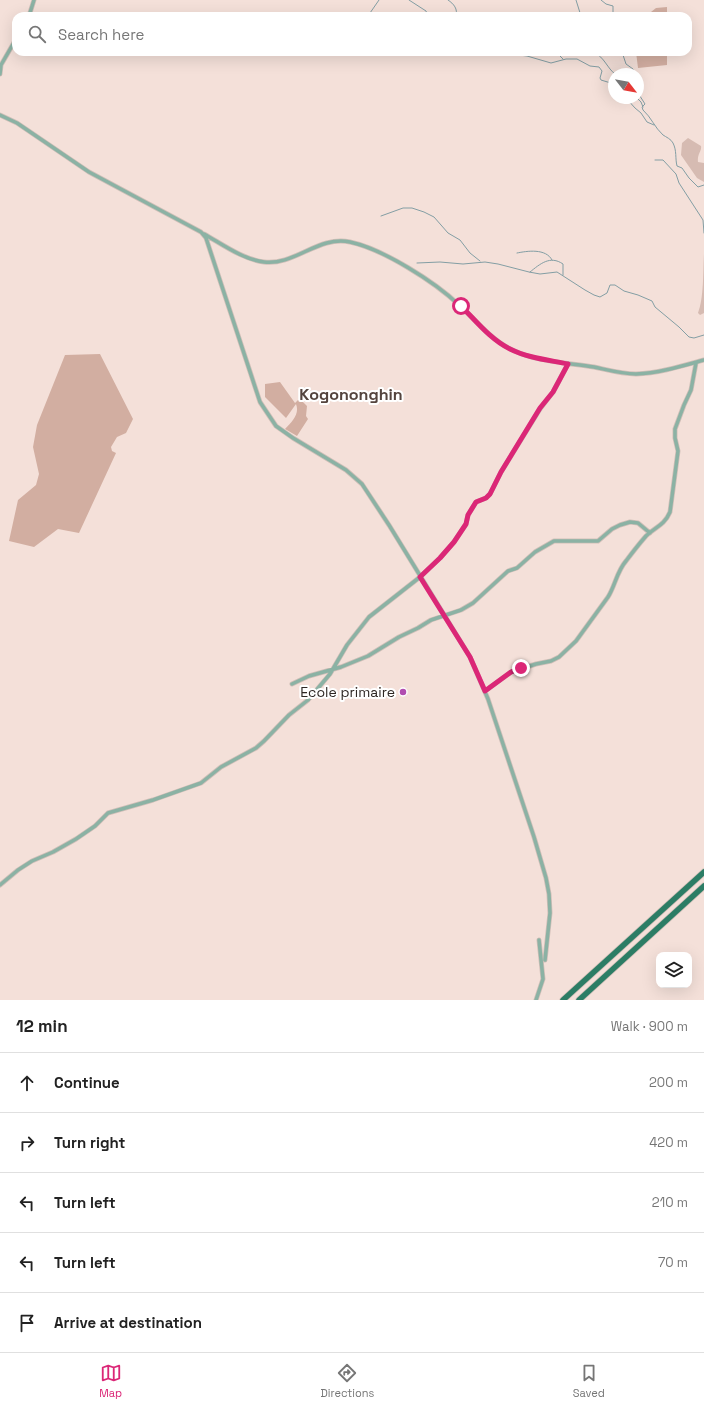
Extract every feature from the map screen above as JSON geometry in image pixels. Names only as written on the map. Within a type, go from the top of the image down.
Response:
[{"type":"highway","points":[[563,1000],[704,872]]},
{"type":"highway","points":[[579,1000],[704,886]]},
{"type":"street","points":[[31,12],[34,0]]},
{"type":"street","points":[[0,74],[1,65],[12,46]]},
{"type":"street","points":[[0,115],[16,123],[89,172],[245,257],[263,262],[271,262],[282,260],[326,243],[340,241],[350,242],[387,256],[430,282],[449,296],[498,342],[511,350],[539,358],[568,364],[594,367],[624,374],[664,370],[704,360]]},
{"type":"street","points":[[201,232],[206,238],[210,247],[260,402],[266,414],[276,426],[346,470],[362,484],[470,657],[485,691],[529,823],[550,894],[550,913],[545,960]]},
{"type":"street","points":[[485,691],[511,672],[551,661],[560,657],[570,648],[608,597],[621,568],[650,533],[665,522],[670,512],[678,451],[675,438],[675,429],[691,390],[696,362]]},
{"type":"street","points":[[0,885],[32,860],[53,852],[76,839],[95,826],[108,813],[153,800],[201,783],[221,767],[256,748],[308,700],[333,670],[347,645],[369,617],[420,577],[454,542],[466,524],[468,515],[476,502],[486,498],[490,494],[501,472],[540,408],[553,392],[568,364]]},
{"type":"street","points":[[292,684],[308,676],[341,668],[368,656],[431,620],[461,610],[473,603],[508,571],[517,568],[535,552],[554,541],[598,541],[612,529],[630,522],[638,523],[650,533]]},
{"type":"street","points":[[536,1000],[543,979],[539,940]]},
{"type":"shaded area","points":[[667,7],[667,12],[651,12],[656,8]]},
{"type":"shaded area","points":[[636,56],[667,56],[667,65],[638,68]]},
{"type":"shaded area","points":[[688,138],[701,146],[698,162],[704,163],[704,182],[697,178],[681,155],[682,143]]},
{"type":"shaded area","points":[[704,254],[704,313],[700,315],[698,313],[702,292]]},
{"type":"shaded area","points":[[100,354],[133,419],[126,433],[117,437],[111,447],[112,451],[116,453],[79,533],[58,529],[34,547],[9,541],[18,500],[36,485],[39,474],[33,447],[37,425],[65,355]]},
{"type":"shaded area","points":[[280,382],[295,403],[298,400],[301,400],[307,406],[306,416],[308,419],[297,436],[285,429],[293,421],[297,411],[296,404],[286,418],[265,397],[265,384]]},
{"type":"waterway","points":[[371,12],[379,0]]},
{"type":"waterway","points":[[409,0],[426,12]]},
{"type":"waterway","points":[[448,0],[455,7],[456,12]]},
{"type":"waterway","points":[[576,0],[580,12]]},
{"type":"waterway","points":[[601,0],[606,4],[613,6],[613,12]]},
{"type":"waterway","points":[[527,56],[551,63],[566,59],[577,59],[590,66],[599,67],[602,71],[600,78],[601,80],[608,82]]},
{"type":"waterway","points":[[560,56],[563,59]]},
{"type":"waterway","points":[[600,56],[609,68]]},
{"type":"waterway","points":[[623,56],[626,64],[632,68]]},
{"type":"waterway","points":[[644,102],[645,104],[642,107],[643,110],[660,132],[673,143],[677,166],[682,168],[698,187],[704,185]]},
{"type":"waterway","points":[[631,104],[641,113],[647,122],[654,125]]},
{"type":"waterway","points":[[655,160],[663,160],[676,174],[679,183],[703,220],[704,233]]},
{"type":"waterway","points":[[381,216],[403,208],[412,208],[424,212],[434,217],[448,233],[460,240],[470,253],[480,261]]},
{"type":"waterway","points":[[517,253],[536,251],[549,256],[552,260]]},
{"type":"waterway","points":[[530,272],[545,262],[554,260],[563,264],[563,275]]},
{"type":"waterway","points":[[417,263],[440,262],[463,264],[485,262],[540,274],[557,272],[585,290],[600,297],[607,293],[610,285],[615,285],[624,291],[652,301],[655,307],[689,337],[694,338],[704,335]]},
{"type":"place","name":"Ecole primaire","points":[[403,692]]},
{"type":"district","name":"Kogononghin","points":[[351,394]]},
{"type":"route","points":[[461,306],[498,342],[511,350],[568,364],[553,392],[540,408],[501,472],[490,494],[486,498],[476,502],[468,515],[466,524],[454,542],[420,577],[470,657],[485,691],[511,672],[521,668]]}]
